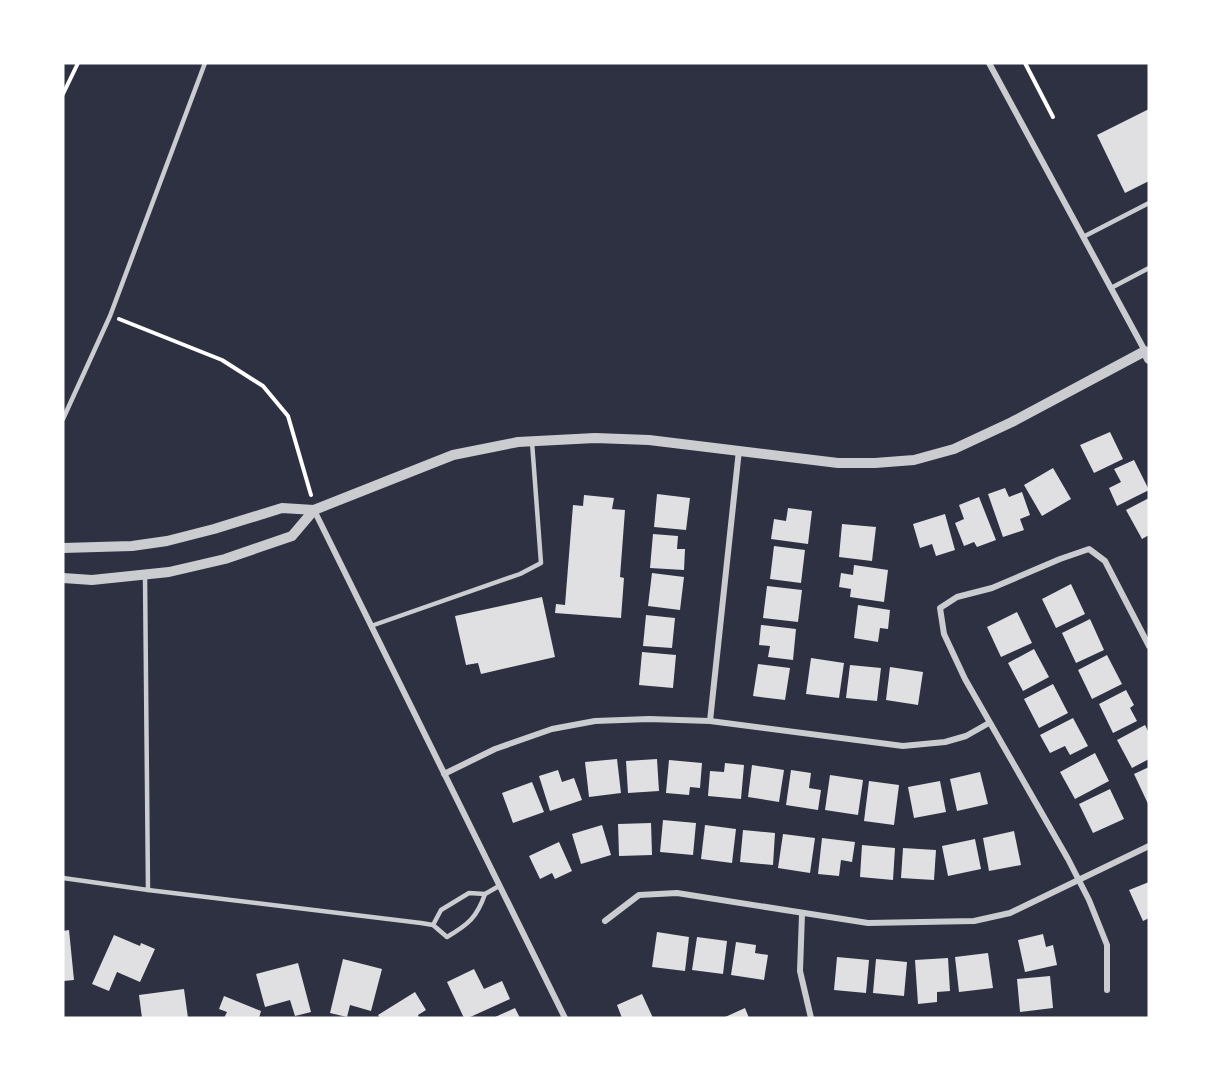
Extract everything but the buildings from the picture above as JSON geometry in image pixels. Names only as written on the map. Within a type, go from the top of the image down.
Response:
[{"type":"street","points":[[66,549],[132,546],[167,541],[282,508],[314,510],[453,455],[518,442],[617,439],[739,450],[838,463],[875,464],[914,460],[954,450],[1147,355],[989,63]]},
{"type":"street","points":[[710,721],[739,450]]},
{"type":"street","points":[[63,578],[92,580],[169,572],[225,559],[292,536],[314,510]]},
{"type":"street","points":[[314,510],[565,1018]]},
{"type":"street","points":[[1107,990],[1107,945],[1079,880],[965,679],[944,634],[940,608],[957,597],[992,588],[1089,549],[1104,561],[1149,645]]},
{"type":"street","points":[[444,774],[495,749],[552,729],[595,721],[649,719],[710,721],[903,746],[945,742],[966,736],[989,723]]},
{"type":"street","points":[[605,921],[639,895],[677,893],[868,923],[974,921],[1011,913],[1149,846]]},
{"type":"street","points":[[802,914],[800,971],[811,1018]]},
{"type":"lane","points":[[63,419],[110,315],[205,63]]},
{"type":"lane","points":[[1083,237],[1149,203]]},
{"type":"lane","points":[[1111,288],[1149,268]]},
{"type":"lane","points":[[371,626],[520,574],[541,563],[532,442]]},
{"type":"lane","points":[[145,574],[148,890]]},
{"type":"lane","points":[[63,878],[433,926],[447,937],[466,926],[477,914],[485,894]]},
{"type":"lane","points":[[433,926],[441,910],[469,893],[485,894],[499,886]]},
{"type":"path","points":[[63,94],[78,63]]},
{"type":"path","points":[[1024,63],[1053,117]]},
{"type":"path","points":[[110,315],[222,360],[263,386],[288,416],[314,510]]}]
